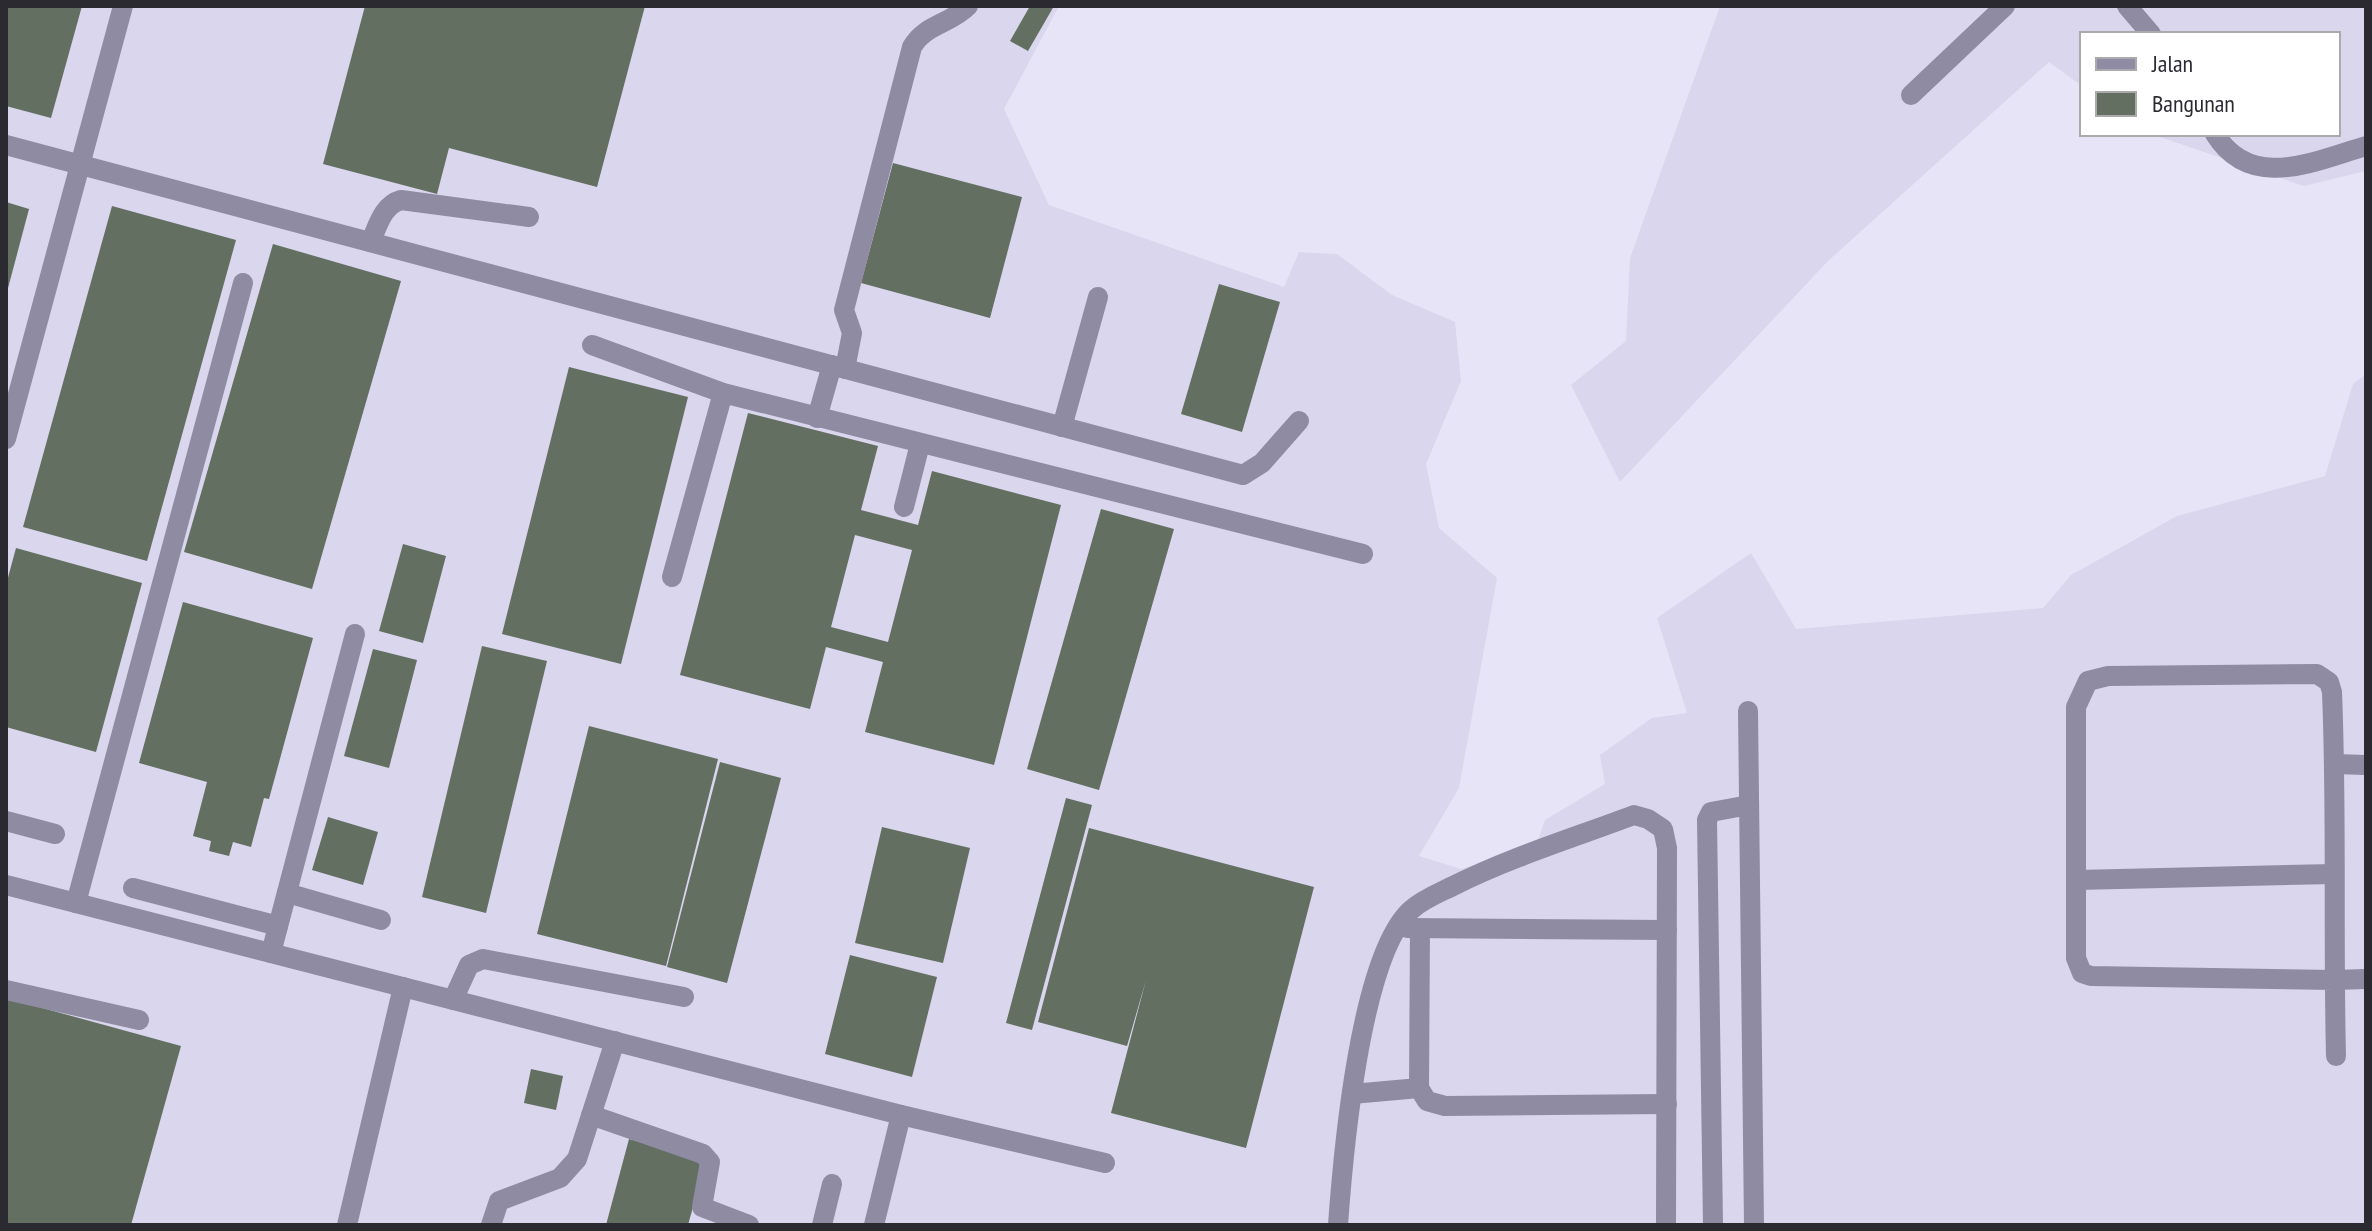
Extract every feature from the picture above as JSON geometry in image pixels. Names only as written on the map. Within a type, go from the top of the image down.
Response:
[{"type":"street","points":[[6,439],[123,6]]},
{"type":"street","points":[[817,418],[852,333],[844,310],[912,47],[926,30],[956,18],[968,6]]},
{"type":"street","points":[[1911,95],[2005,6]]},
{"type":"street","points":[[2127,6],[2149,32]]},
{"type":"street","points":[[2216,136],[2225,150],[2241,161],[2261,168],[2287,169],[2366,146]]},
{"type":"street","points":[[6,145],[1243,475],[1262,463],[1299,421]]},
{"type":"street","points":[[371,241],[385,210],[392,202],[401,200],[529,217]]},
{"type":"street","points":[[76,903],[243,283]]},
{"type":"street","points":[[1062,427],[1098,297]]},
{"type":"street","points":[[592,345],[723,393],[1363,554]]},
{"type":"street","points":[[672,577],[723,393]]},
{"type":"street","points":[[904,507],[920,444]]},
{"type":"street","points":[[271,953],[355,634]]},
{"type":"street","points":[[2336,1056],[2334,980],[2335,764],[2329,682],[2317,674],[2108,676],[2088,681],[2076,707],[2076,958],[2082,973],[2091,976],[2334,980],[2366,979]]},
{"type":"street","points":[[1748,711],[1754,1225]]},
{"type":"street","points":[[2335,764],[2366,765]]},
{"type":"street","points":[[1713,1225],[1707,820],[1711,812],[1749,805]]},
{"type":"street","points":[[1338,1225],[1352,1094],[1374,982],[1384,952],[1397,928],[1420,903],[1485,870],[1634,815],[1648,819],[1663,829],[1667,848],[1666,1225]]},
{"type":"street","points":[[6,821],[55,834]]},
{"type":"street","points":[[2077,880],[2334,874]]},
{"type":"street","points":[[6,885],[901,1115],[1105,1163]]},
{"type":"street","points":[[133,888],[278,926]]},
{"type":"street","points":[[287,893],[381,920]]},
{"type":"street","points":[[1397,928],[1667,930]]},
{"type":"street","points":[[1420,929],[1419,1088],[1427,1101],[1445,1106],[1667,1104]]},
{"type":"street","points":[[453,1000],[469,965],[483,959],[684,997]]},
{"type":"street","points":[[347,1225],[403,987]]},
{"type":"street","points":[[6,990],[139,1020]]},
{"type":"street","points":[[491,1225],[499,1201],[560,1178],[577,1159],[615,1041]]},
{"type":"street","points":[[1352,1094],[1419,1088]]},
{"type":"street","points":[[591,1115],[703,1154],[710,1162],[702,1207],[749,1225]]},
{"type":"street","points":[[874,1225],[901,1115]]},
{"type":"street","points":[[822,1225],[832,1184]]},
{"type":"shaded area","points":[[6,6],[1059,6],[1004,109],[1049,205],[1284,287],[1299,252],[1337,254],[1392,295],[1455,322],[1461,381],[1426,464],[1439,528],[1497,578],[1459,788],[1419,856],[1461,869],[1536,846],[1545,820],[1605,784],[1600,755],[1652,718],[1687,713],[1657,618],[1751,553],[1796,629],[2043,608],[2071,575],[2177,516],[2325,476],[2353,384],[2366,374],[2366,1225],[6,1225]]},
{"type":"shaded area","points":[[1720,6],[2366,6],[2366,171],[2304,186],[2157,136],[2340,136],[2340,32],[2080,32],[2080,85],[2049,62],[1828,261],[1620,482],[1571,385],[1626,341],[1630,258]]},
{"type":"building","points":[[6,6],[82,6],[51,118],[6,106]]},
{"type":"building","points":[[365,6],[645,6],[597,187],[449,148],[437,194],[323,164]]},
{"type":"building","points":[[1030,6],[1054,6],[1028,51],[1010,41]]},
{"type":"building","points":[[893,163],[1022,197],[990,318],[861,283]]},
{"type":"building","points":[[6,202],[29,209],[7,292],[6,292]]},
{"type":"building","points":[[112,206],[236,240],[147,561],[23,527]]},
{"type":"building","points":[[273,244],[401,281],[312,589],[184,552]]},
{"type":"building","points":[[1219,284],[1280,302],[1242,432],[1181,414]]},
{"type":"building","points":[[569,367],[688,397],[621,664],[502,634]]},
{"type":"building","points":[[748,413],[878,446],[861,510],[918,525],[932,471],[1061,505],[994,765],[865,732],[883,662],[826,647],[810,709],[680,675]],"holes":[[[855,535],[912,550],[888,642],[831,627]]]},
{"type":"building","points":[[1101,509],[1174,529],[1099,790],[1027,769]]},
{"type":"building","points":[[403,544],[446,556],[423,643],[379,631]]},
{"type":"building","points":[[16,548],[142,583],[96,752],[6,727],[6,585]]},
{"type":"building","points":[[183,602],[313,638],[269,799],[264,798],[251,847],[233,842],[229,856],[209,851],[211,841],[193,836],[207,782],[139,763]]},
{"type":"building","points":[[482,646],[547,661],[486,913],[422,897]]},
{"type":"building","points":[[373,649],[417,660],[389,768],[344,756]]},
{"type":"building","points":[[589,726],[718,759],[666,966],[537,934]]},
{"type":"building","points":[[720,762],[781,778],[727,983],[667,967]]},
{"type":"building","points":[[1066,798],[1092,805],[1032,1030],[1006,1023]]},
{"type":"building","points":[[328,817],[378,832],[363,885],[312,870]]},
{"type":"building","points":[[882,827],[970,848],[943,963],[855,943]]},
{"type":"building","points":[[1089,828],[1314,887],[1246,1148],[1111,1113],[1146,980],[1127,1046],[1038,1022]]},
{"type":"building","points":[[850,955],[937,977],[912,1077],[825,1054]]},
{"type":"building","points":[[6,998],[181,1046],[131,1225],[6,1225]]},
{"type":"building","points":[[531,1069],[563,1076],[556,1110],[524,1103]]},
{"type":"building","points":[[629,1139],[706,1160],[688,1225],[606,1225]]}]
